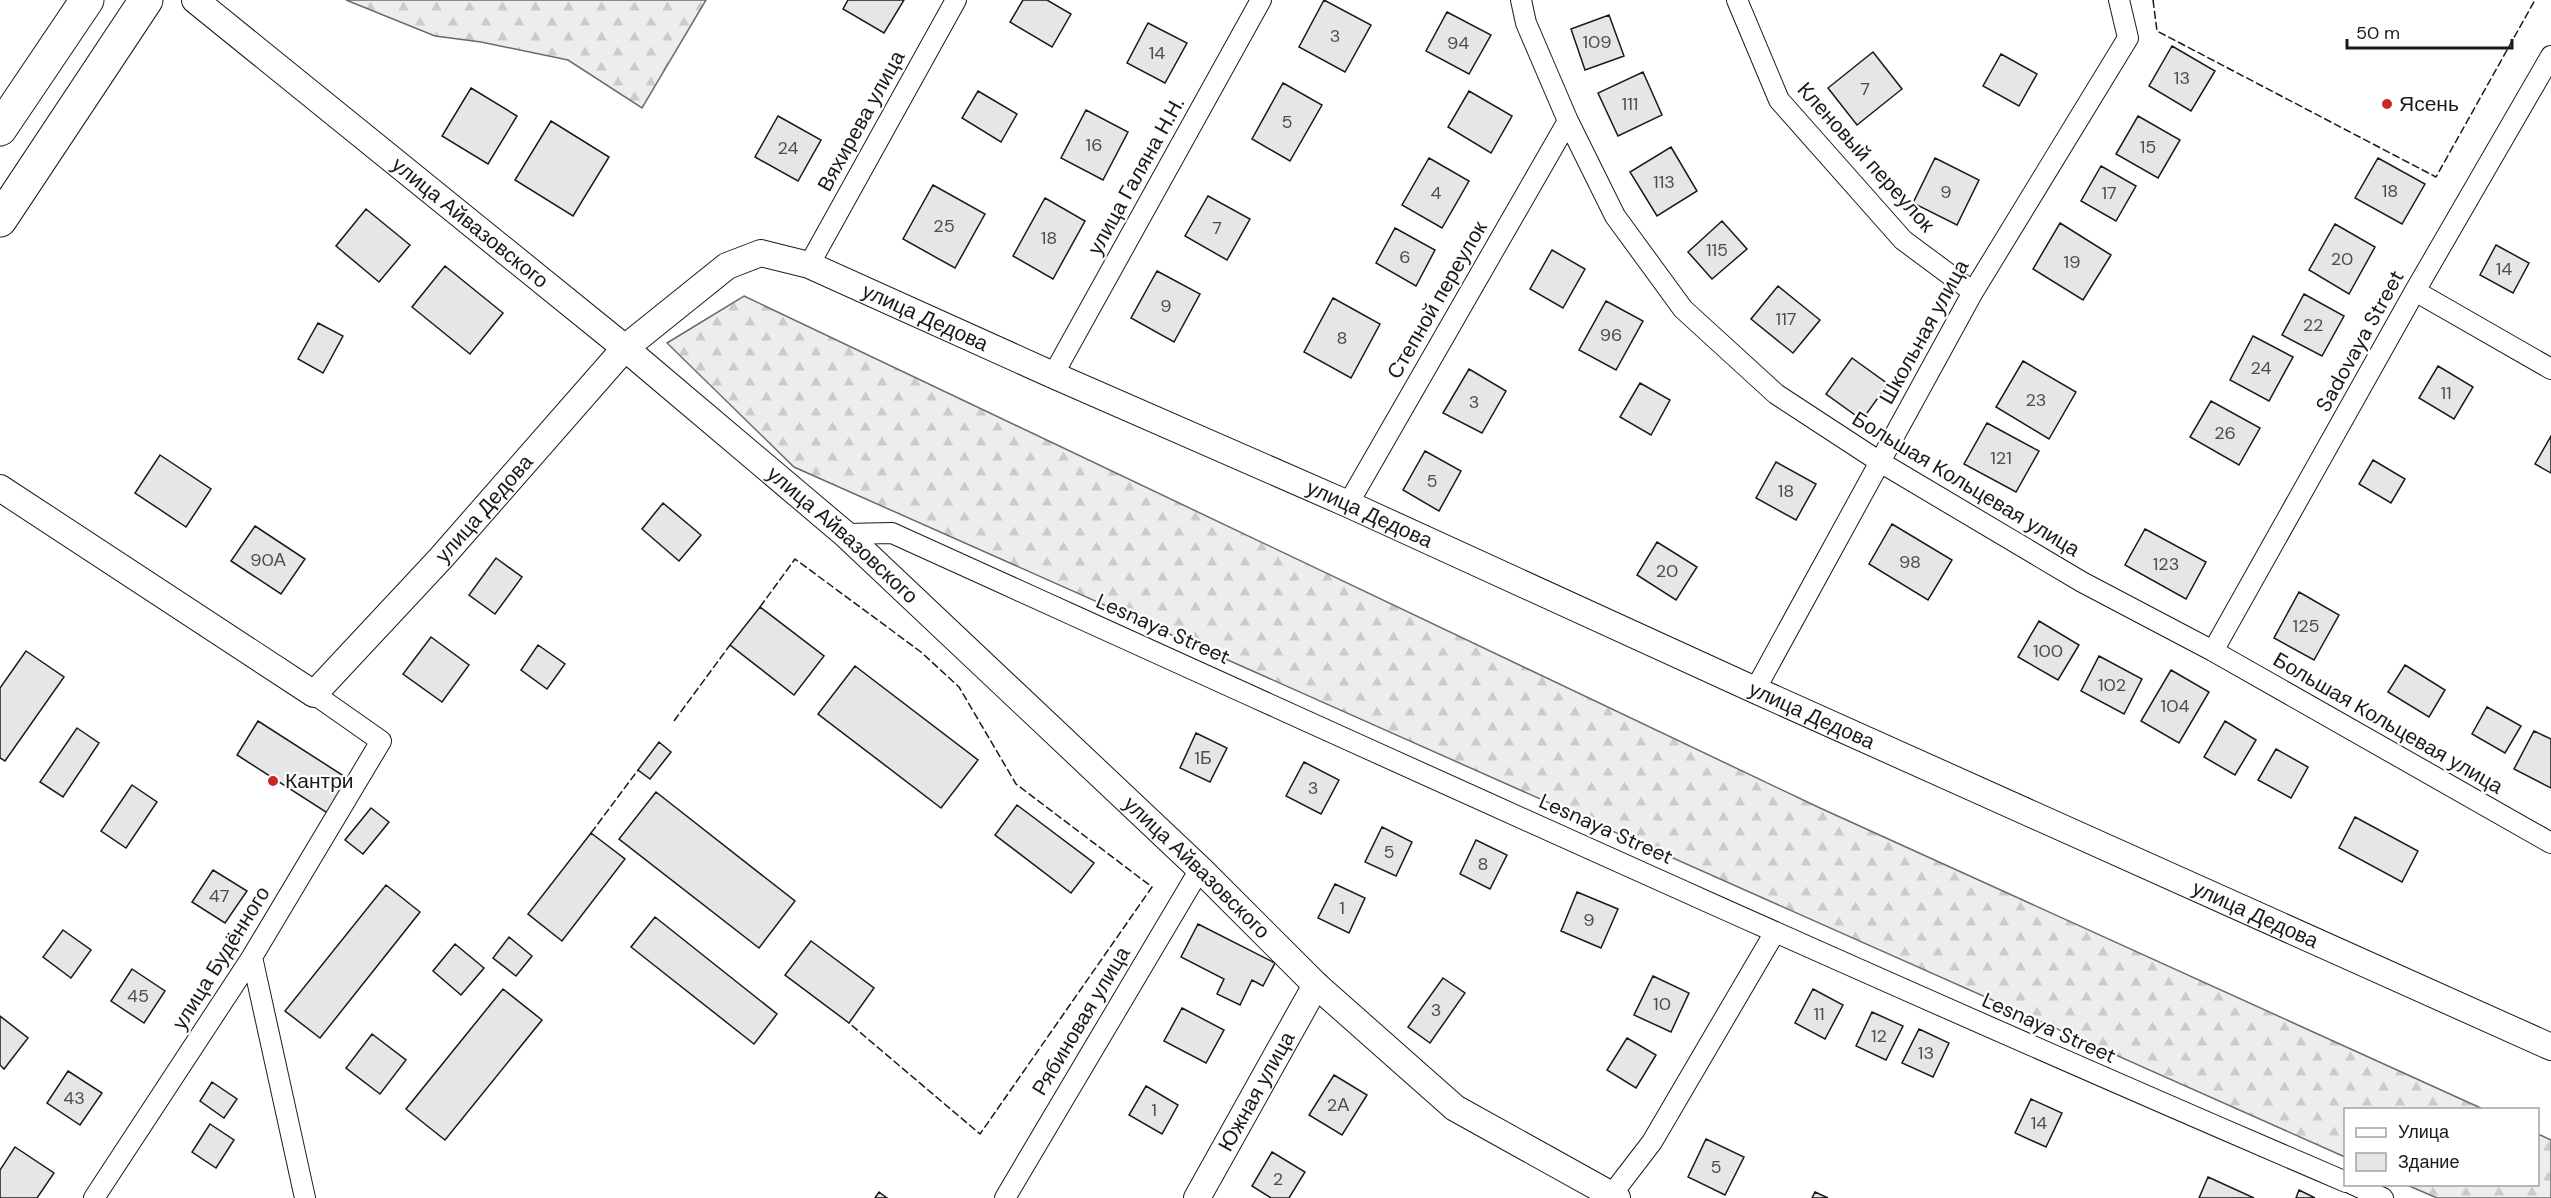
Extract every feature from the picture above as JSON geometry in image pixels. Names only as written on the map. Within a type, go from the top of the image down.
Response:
[{"type":"highway","points":[[0,129],[87,0]]},
{"type":"highway","points":[[0,220],[146,0]]},
{"type":"street","name":"улица Айвазовского","points":[[195,0],[625,348],[846,534],[1200,868],[1316,985],[1455,1108],[1612,1197]]},
{"type":"street","name":"Вяхирева улица","points":[[809,265],[956,0]]},
{"type":"street","name":"улица Галяна Н.Н.","points":[[1053,375],[1261,0]]},
{"type":"street","name":"Большая Кольцевая улица","points":[[1521,0],[1526,23],[1568,121],[1615,216],[1683,309],[1776,394],[1880,462],[2082,582],[2214,651],[2551,843]]},
{"type":"street","name":"Кленовый переулок","points":[[1737,0],[1779,100],[1903,240],[1973,292]]},
{"type":"street","name":"Школьная улица","points":[[1755,690],[1973,292],[2128,38],[2119,0]]},
{"type":"street","name":"Sadovaya Street","points":[[2214,651],[2415,291],[2551,56]]},
{"type":"street","name":"Степной переулок","points":[[1348,504],[1568,121]]},
{"type":"street","name":"улица Дедова","points":[[314,694],[441,558],[625,348],[727,266],[761,253],[809,265],[1348,504],[1755,690],[2551,1047]]},
{"type":"street","points":[[2415,291],[2551,369]]},
{"type":"street","points":[[0,488],[314,694]]},
{"type":"street","name":"Lesnaya Street","points":[[846,534],[892,533],[2072,1065],[2344,1181]]},
{"type":"street","name":"улица Будённого","points":[[94,1198],[252,957],[381,741],[314,694]]},
{"type":"street","name":"Рябиновая улица","points":[[1005,1198],[1200,868]]},
{"type":"street","points":[[1612,1197],[1652,1142],[1775,932]]},
{"type":"street","points":[[252,957],[304,1198]]},
{"type":"street","name":"Южная улица","points":[[1197,1198],[1316,985]]},
{"type":"street","points":[[2354,1186],[2383,1198]]},
{"type":"green space","points":[[346,0],[706,0],[642,108],[568,60],[481,42],[435,36]]},
{"type":"green space","points":[[744,296],[1820,808],[2481,1108],[2344,1108],[2344,1157],[794,467],[667,343]]},
{"type":"green space","points":[[2539,1134],[2551,1140],[2551,1198],[2437,1198],[2409,1186],[2539,1186]]},
{"type":"building","points":[[848,0],[904,0],[884,33],[843,9]]},
{"type":"building","points":[[1023,0],[1047,0],[1071,14],[1052,47],[1010,22]]},
{"type":"building","points":[[1324,0],[1371,25],[1345,72],[1299,47]]},
{"type":"building","points":[[1447,12],[1491,35],[1469,74],[1426,51]]},
{"type":"building","points":[[1609,15],[1624,56],[1585,70],[1571,29]]},
{"type":"building","points":[[1148,23],[1187,43],[1165,83],[1127,63]]},
{"type":"building","points":[[2172,46],[2215,71],[2191,111],[2149,86]]},
{"type":"building","points":[[1873,52],[1902,89],[1857,125],[1828,88]]},
{"type":"building","points":[[2001,54],[2037,74],[2019,106],[1983,86]]},
{"type":"building","points":[[1643,72],[1662,115],[1618,136],[1598,93]]},
{"type":"building","points":[[1283,83],[1322,105],[1290,161],[1252,139]]},
{"type":"building","points":[[471,88],[517,116],[488,164],[442,136]]},
{"type":"building","points":[[978,91],[1017,114],[1001,142],[962,118]]},
{"type":"building","points":[[1469,91],[1512,116],[1491,153],[1448,127]]},
{"type":"building","points":[[1086,110],[1128,132],[1103,180],[1061,158]]},
{"type":"building","points":[[778,116],[821,140],[798,181],[755,157]]},
{"type":"building","points":[[2138,116],[2180,140],[2158,178],[2116,154]]},
{"type":"building","points":[[551,121],[609,157],[573,216],[515,180]]},
{"type":"building","points":[[1671,147],[1697,191],[1657,216],[1630,172]]},
{"type":"building","points":[[1429,158],[1469,181],[1442,228],[1402,205]]},
{"type":"building","points":[[1935,158],[1979,180],[1957,225],[1913,203]]},
{"type":"building","points":[[2378,158],[2425,184],[2402,224],[2355,198]]},
{"type":"building","points":[[2101,166],[2136,186],[2116,221],[2081,201]]},
{"type":"building","points":[[933,185],[985,214],[955,268],[903,239]]},
{"type":"building","points":[[1208,196],[1250,219],[1227,260],[1185,236]]},
{"type":"building","points":[[1045,198],[1085,221],[1053,279],[1013,256]]},
{"type":"building","points":[[366,209],[410,245],[379,282],[336,246]]},
{"type":"building","points":[[1722,221],[1747,249],[1712,279],[1688,252]]},
{"type":"building","points":[[2060,223],[2111,255],[2083,300],[2033,269]]},
{"type":"building","points":[[2335,224],[2375,247],[2349,294],[2309,270]]},
{"type":"building","points":[[1395,228],[1435,250],[1416,286],[1376,263]]},
{"type":"building","points":[[2496,245],[2529,263],[2513,293],[2480,275]]},
{"type":"building","points":[[1552,250],[1585,269],[1563,308],[1530,289]]},
{"type":"building","points":[[445,266],[503,313],[470,354],[412,307]]},
{"type":"building","points":[[1157,271],[1200,294],[1174,342],[1131,318]]},
{"type":"building","points":[[1778,286],[1820,320],[1793,353],[1751,319]]},
{"type":"building","points":[[2304,294],[2344,316],[2322,356],[2282,335]]},
{"type":"building","points":[[1333,298],[1380,324],[1351,378],[1304,352]]},
{"type":"building","points":[[1606,301],[1643,321],[1616,370],[1579,350]]},
{"type":"building","points":[[318,323],[343,336],[323,373],[298,359]]},
{"type":"building","points":[[2253,336],[2293,357],[2269,401],[2230,380]]},
{"type":"building","points":[[1852,358],[1888,384],[1862,420],[1826,394]]},
{"type":"building","points":[[2023,361],[2076,392],[2049,439],[1996,407]]},
{"type":"building","points":[[2438,366],[2473,387],[2454,419],[2419,398]]},
{"type":"building","points":[[1469,369],[1506,391],[1482,433],[1443,413]]},
{"type":"building","points":[[1640,383],[1670,400],[1651,435],[1620,417]]},
{"type":"building","points":[[2211,401],[2260,428],[2239,465],[2190,437]]},
{"type":"building","points":[[1987,423],[2039,451],[2016,492],[1964,464]]},
{"type":"building","points":[[2551,436],[2551,473],[2535,464]]},
{"type":"building","points":[[1425,451],[1461,471],[1439,511],[1403,490]]},
{"type":"building","points":[[160,455],[211,489],[186,527],[135,493]]},
{"type":"building","points":[[2373,460],[2405,479],[2391,503],[2359,484]]},
{"type":"building","points":[[1776,462],[1816,484],[1796,520],[1756,498]]},
{"type":"building","points":[[663,503],[701,535],[679,561],[642,529]]},
{"type":"building","points":[[1892,524],[1952,560],[1928,600],[1869,564]]},
{"type":"building","points":[[255,526],[305,559],[281,594],[231,561]]},
{"type":"building","points":[[2145,529],[2206,562],[2186,599],[2125,565]]},
{"type":"building","points":[[1657,542],[1697,567],[1676,600],[1637,575]]},
{"type":"building","points":[[496,558],[522,577],[495,614],[469,595]]},
{"type":"building","points":[[2299,592],[2339,615],[2314,660],[2274,638]]},
{"type":"building","points":[[760,607],[824,656],[794,695],[730,645]]},
{"type":"building","points":[[2039,621],[2079,645],[2058,680],[2018,657]]},
{"type":"building","points":[[431,637],[469,665],[442,702],[403,674]]},
{"type":"building","points":[[538,645],[565,664],[547,689],[521,670]]},
{"type":"building","points":[[26,651],[64,677],[5,761],[0,758],[0,688]]},
{"type":"building","points":[[2099,656],[2142,679],[2124,714],[2081,691]]},
{"type":"building","points":[[2405,665],[2445,690],[2429,717],[2388,692]]},
{"type":"building","points":[[855,666],[978,760],[941,808],[818,714]]},
{"type":"building","points":[[2171,670],[2209,692],[2179,743],[2141,721]]},
{"type":"building","points":[[2487,707],[2521,726],[2505,753],[2472,734]]},
{"type":"building","points":[[258,721],[350,780],[329,814],[237,755]]},
{"type":"building","points":[[2225,721],[2256,740],[2235,775],[2204,757]]},
{"type":"building","points":[[77,728],[99,743],[63,797],[40,782]]},
{"type":"building","points":[[2534,731],[2551,739],[2551,788],[2514,769]]},
{"type":"building","points":[[1196,733],[1227,748],[1210,782],[1180,768]]},
{"type":"building","points":[[659,742],[671,752],[650,779],[638,770]]},
{"type":"building","points":[[2276,749],[2308,767],[2291,798],[2258,780]]},
{"type":"building","points":[[1304,762],[1339,780],[1321,814],[1286,796]]},
{"type":"building","points":[[132,785],[157,802],[126,848],[101,831]]},
{"type":"building","points":[[656,792],[795,901],[759,948],[619,839]]},
{"type":"building","points":[[1017,805],[1094,863],[1071,893],[995,835]]},
{"type":"building","points":[[371,808],[389,822],[363,854],[345,840]]},
{"type":"building","points":[[2355,817],[2418,851],[2402,882],[2339,848]]},
{"type":"building","points":[[1382,827],[1412,842],[1396,876],[1365,862]]},
{"type":"building","points":[[591,833],[625,859],[562,941],[528,914]]},
{"type":"building","points":[[1476,840],[1507,855],[1490,889],[1460,874]]},
{"type":"building","points":[[213,870],[247,891],[225,923],[192,902]]},
{"type":"building","points":[[1335,884],[1365,898],[1349,933],[1318,918]]},
{"type":"building","points":[[386,885],[420,912],[320,1038],[285,1011]]},
{"type":"building","points":[[1577,892],[1618,909],[1601,948],[1561,931]]},
{"type":"building","points":[[655,917],[777,1014],[754,1044],[631,947]]},
{"type":"building","points":[[1198,924],[1275,963],[1263,986],[1252,980],[1240,1005],[1217,994],[1224,979],[1181,957]]},
{"type":"building","points":[[63,930],[91,950],[71,978],[43,957]]},
{"type":"building","points":[[509,937],[532,956],[516,976],[493,958]]},
{"type":"building","points":[[811,941],[874,988],[849,1023],[785,975]]},
{"type":"building","points":[[455,944],[484,968],[461,995],[433,971]]},
{"type":"building","points":[[132,969],[165,991],[144,1023],[111,1001]]},
{"type":"building","points":[[1653,976],[1689,993],[1671,1032],[1634,1015]]},
{"type":"building","points":[[1443,978],[1465,993],[1430,1043],[1408,1027]]},
{"type":"building","points":[[503,989],[542,1020],[445,1140],[406,1109]]},
{"type":"building","points":[[1813,989],[1843,1005],[1825,1039],[1795,1023]]},
{"type":"building","points":[[1182,1008],[1224,1030],[1206,1063],[1164,1041]]},
{"type":"building","points":[[1872,1012],[1903,1026],[1886,1060],[1856,1046]]},
{"type":"building","points":[[0,1016],[28,1038],[4,1069],[0,1065]]},
{"type":"building","points":[[1919,1029],[1949,1043],[1933,1077],[1902,1063]]},
{"type":"building","points":[[372,1034],[406,1060],[380,1094],[346,1068]]},
{"type":"building","points":[[1627,1038],[1656,1055],[1636,1088],[1607,1070]]},
{"type":"building","points":[[68,1071],[102,1093],[80,1125],[47,1103]]},
{"type":"building","points":[[1334,1075],[1367,1095],[1342,1135],[1309,1115]]},
{"type":"building","points":[[212,1082],[237,1099],[224,1118],[200,1101]]},
{"type":"building","points":[[1146,1086],[1178,1105],[1162,1134],[1129,1115]]},
{"type":"building","points":[[2031,1099],[2062,1113],[2046,1147],[2015,1133]]},
{"type":"building","points":[[210,1124],[234,1140],[216,1168],[192,1152]]},
{"type":"building","points":[[1706,1139],[1744,1157],[1725,1195],[1688,1177]]},
{"type":"building","points":[[15,1147],[54,1173],[37,1198],[0,1198],[0,1170]]},
{"type":"building","points":[[1272,1152],[1305,1172],[1289,1198],[1271,1198],[1252,1186]]},
{"type":"building","points":[[2208,1177],[2254,1198],[2199,1198]]},
{"type":"building","points":[[2299,1190],[2315,1198],[2296,1198]]},
{"type":"building","points":[[879,1192],[887,1198],[875,1198]]},
{"type":"building","points":[[1815,1192],[1828,1198],[1812,1198]]},
{"type":"fence","points":[[2153,0],[2157,31],[2436,177],[2535,0]]},
{"type":"fence","points":[[760,607],[795,559],[921,652],[959,687],[1016,784],[1152,887],[980,1134],[849,1023]]},
{"type":"fence","points":[[674,721],[730,645]]},
{"type":"fence","points":[[591,833],[638,770]]},
{"type":"place","name":"Ясень","points":[[2387,104]]},
{"type":"place","name":"Кантри","points":[[273,781]]}]
